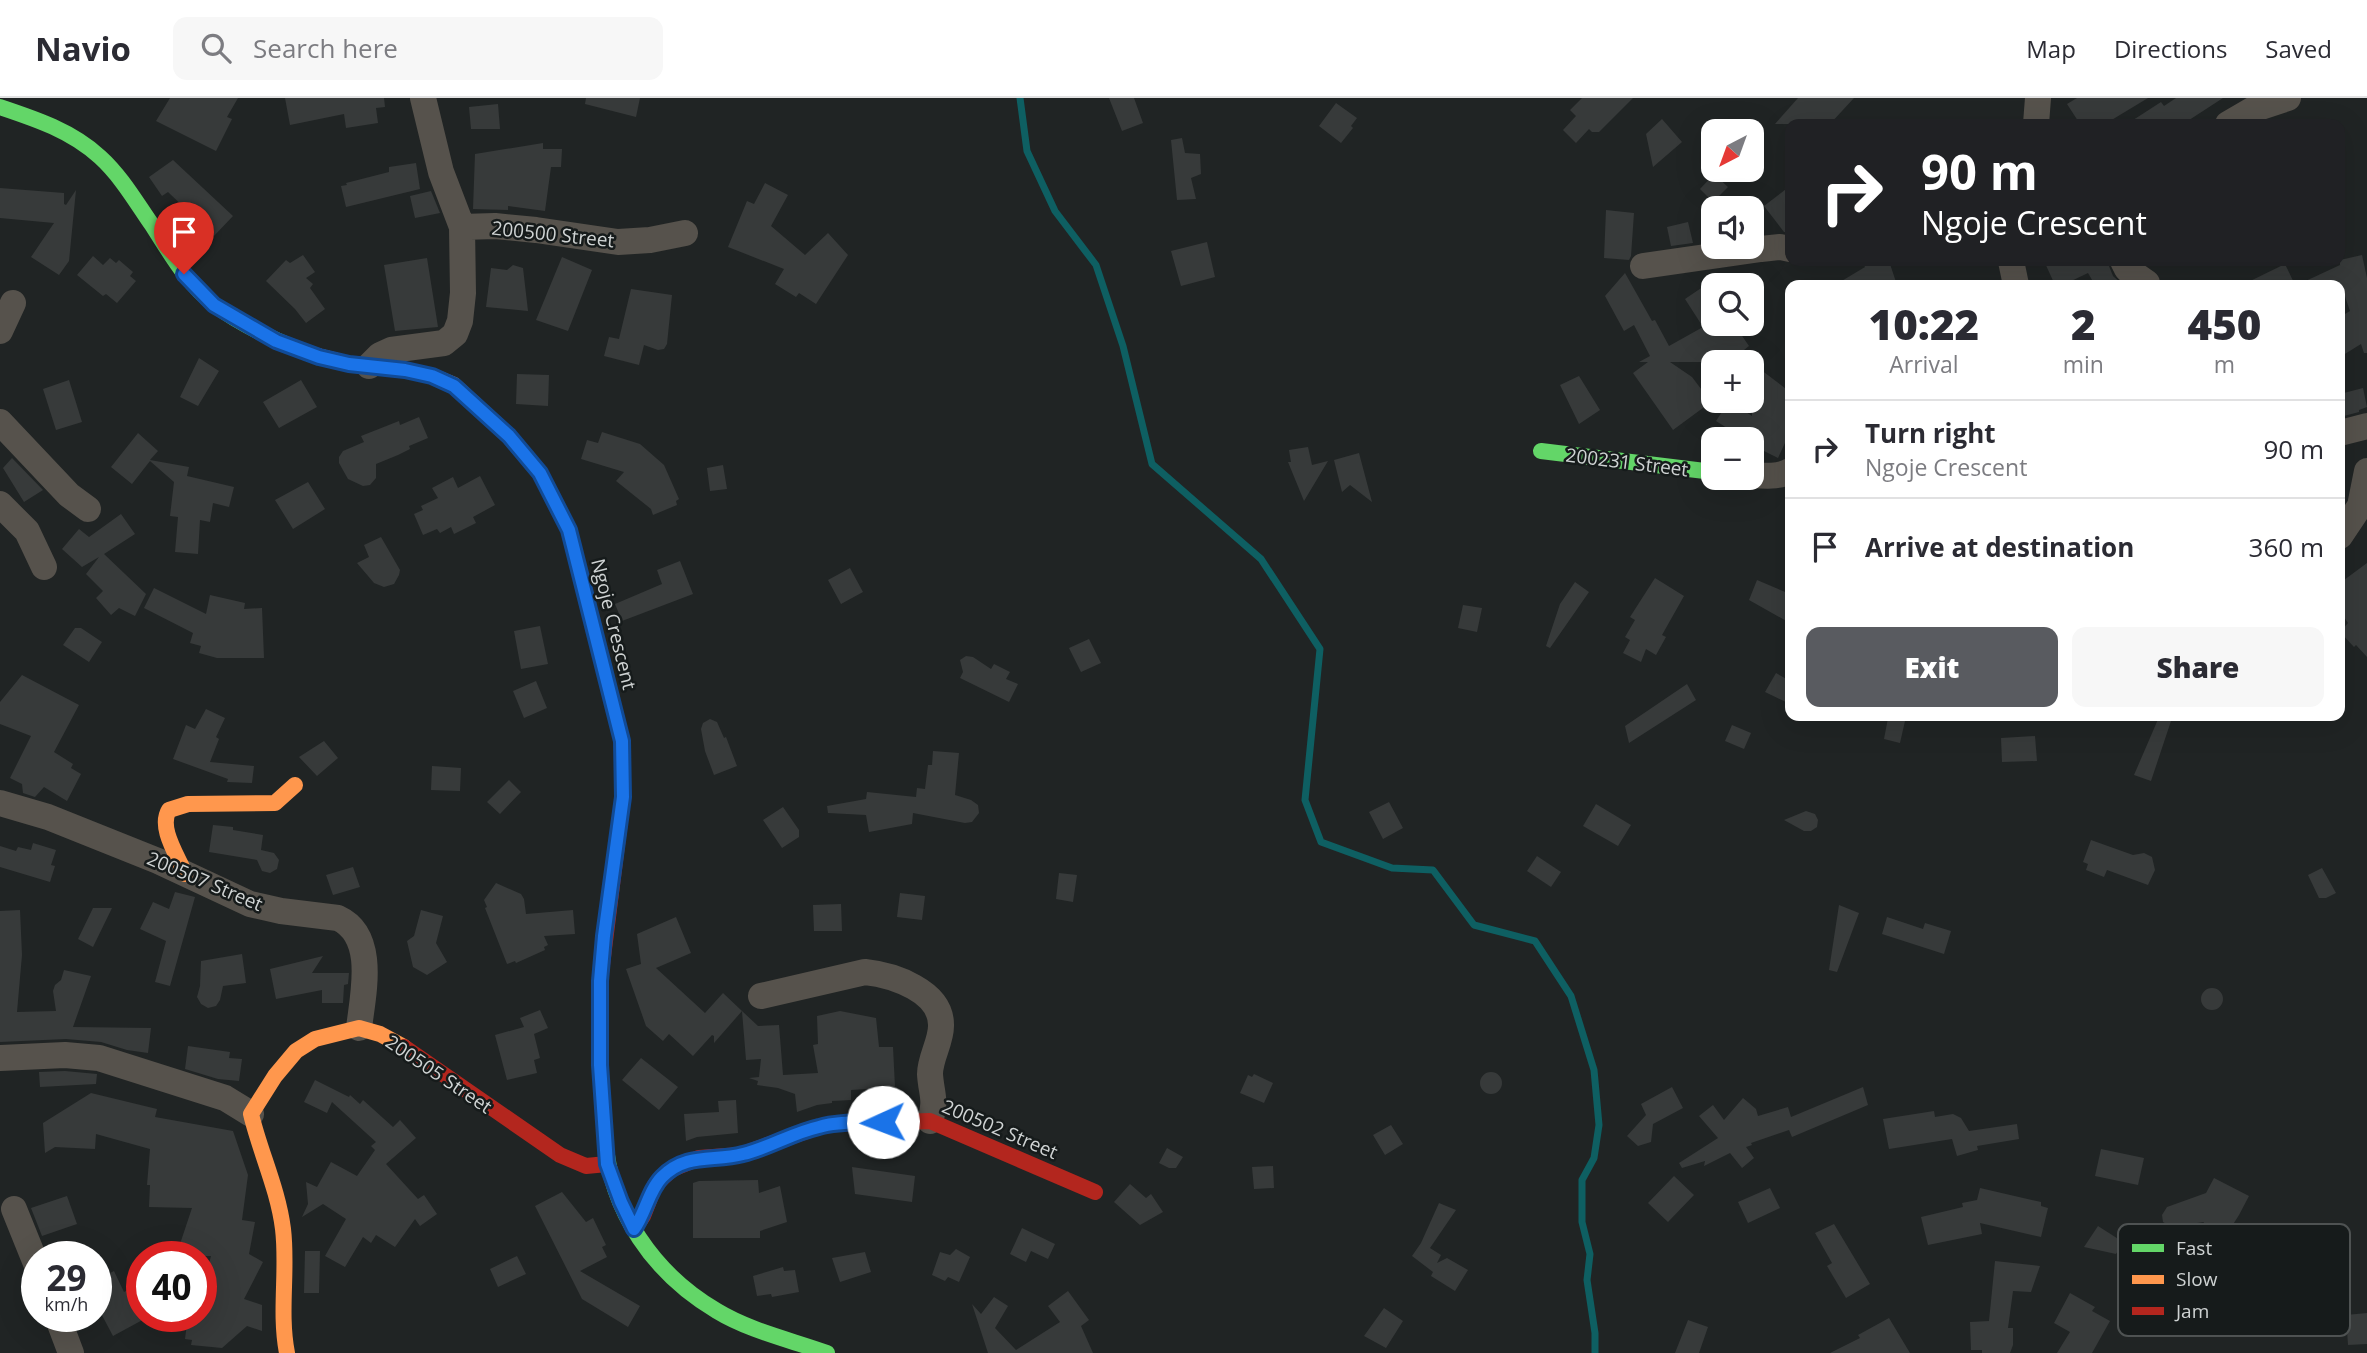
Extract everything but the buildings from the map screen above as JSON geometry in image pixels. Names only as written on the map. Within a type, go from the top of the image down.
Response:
[{"type":"street","points":[[369,366],[380,355],[391,350],[444,343],[455,334],[460,321],[463,293],[462,227],[441,172],[423,98]]},
{"type":"street","points":[[2036,119],[2038,98]]},
{"type":"street","points":[[2237,119],[2252,110],[2287,98]]},
{"type":"street","name":"Ngoje Crescent","points":[[0,107],[47,123],[80,141],[102,158],[122,182],[184,274],[214,305],[276,341],[319,357],[432,376],[454,386],[509,436],[540,473],[569,530],[622,741],[623,797],[605,923],[600,981],[600,1065],[607,1164],[621,1202],[644,1247],[677,1282],[702,1302],[749,1326],[827,1353]]},
{"type":"street","name":"200500 Street","points":[[462,227],[495,226],[618,242],[650,240],[685,233]]},
{"type":"street","points":[[1643,266],[1785,248]]},
{"type":"street","points":[[2126,266],[2143,280]]},
{"type":"street","points":[[0,331],[13,303]]},
{"type":"street","points":[[0,422],[69,495],[88,509]]},
{"type":"street","points":[[2345,432],[2367,426]]},
{"type":"street","name":"200231 Street","points":[[1541,451],[1701,471]]},
{"type":"street","points":[[2345,528],[2360,506],[2367,471]]},
{"type":"street","points":[[1764,477],[1785,474]]},
{"type":"street","points":[[0,504],[27,531],[44,567]]},
{"type":"street","points":[[186,874],[165,826],[165,817],[169,810],[176,806],[192,804],[275,803],[295,785]]},
{"type":"street","name":"200507 Street","points":[[0,803],[48,817],[186,874],[250,904],[338,918],[351,926],[362,945],[364,966],[359,1028]]},
{"type":"street","points":[[761,996],[865,972],[882,974],[918,989],[940,1012],[942,1028],[930,1073],[934,1109],[930,1121]]},
{"type":"street","points":[[251,1114],[275,1076],[296,1051],[315,1039],[359,1028]]},
{"type":"street","name":"200505 Street","points":[[359,1028],[380,1034],[404,1047],[560,1155],[586,1166],[607,1164]]},
{"type":"street","points":[[0,1058],[65,1055],[99,1058],[225,1098],[251,1114],[284,1230],[287,1353]]},
{"type":"street","name":"200502 Street","points":[[634,1229],[643,1216],[655,1185],[672,1169],[699,1158],[740,1155],[818,1127],[834,1124],[930,1121],[1096,1192]]},
{"type":"street","points":[[14,1209],[27,1241]]},
{"type":"street","points":[[63,1332],[71,1353]]},
{"type":"waterway","points":[[1020,98],[1027,151],[1055,211],[1096,265],[1123,346],[1152,464],[1261,559],[1320,649],[1305,800],[1321,842],[1392,868],[1433,870],[1474,925],[1535,941],[1571,996],[1594,1070],[1599,1125],[1594,1158],[1582,1180],[1582,1222],[1590,1254],[1587,1280],[1595,1333],[1595,1353]]},
{"type":"traffic: fast","points":[[0,107],[53,127],[89,148],[108,164],[180,268],[205,297],[249,327],[310,354]]},
{"type":"traffic: fast","points":[[1541,451],[1701,471]]},
{"type":"traffic: fast","points":[[605,1138],[616,1191],[626,1215],[639,1238],[674,1279],[694,1296],[730,1318],[757,1330],[827,1353]]},
{"type":"traffic: slow","points":[[310,354],[349,364],[405,370],[432,376],[454,385],[509,436],[540,473],[569,530],[597,642]]},
{"type":"traffic: slow","points":[[185,874],[167,833],[166,817],[169,810],[188,804],[275,803],[295,785]]},
{"type":"traffic: slow","points":[[287,1353],[283,1229],[277,1199],[251,1114],[275,1076],[296,1051],[315,1039],[359,1028],[380,1034],[404,1047]]},
{"type":"traffic: jam","points":[[597,642],[622,741],[623,797],[600,981],[600,1065],[605,1138]]},
{"type":"traffic: jam","points":[[404,1047],[560,1155],[586,1166],[607,1164]]},
{"type":"traffic: jam","points":[[634,1229],[643,1216],[655,1185],[672,1169],[699,1158],[740,1155],[818,1127],[834,1124],[930,1121],[1095,1192]]},
{"type":"route","points":[[184,274],[214,305],[276,341],[319,357],[349,364],[405,370],[432,376],[454,386],[509,436],[540,473],[569,530],[622,741],[623,797],[600,981],[600,1065],[607,1164],[634,1229],[643,1216],[655,1185],[672,1169],[685,1163],[699,1158],[740,1155],[818,1127],[883,1122]]}]
